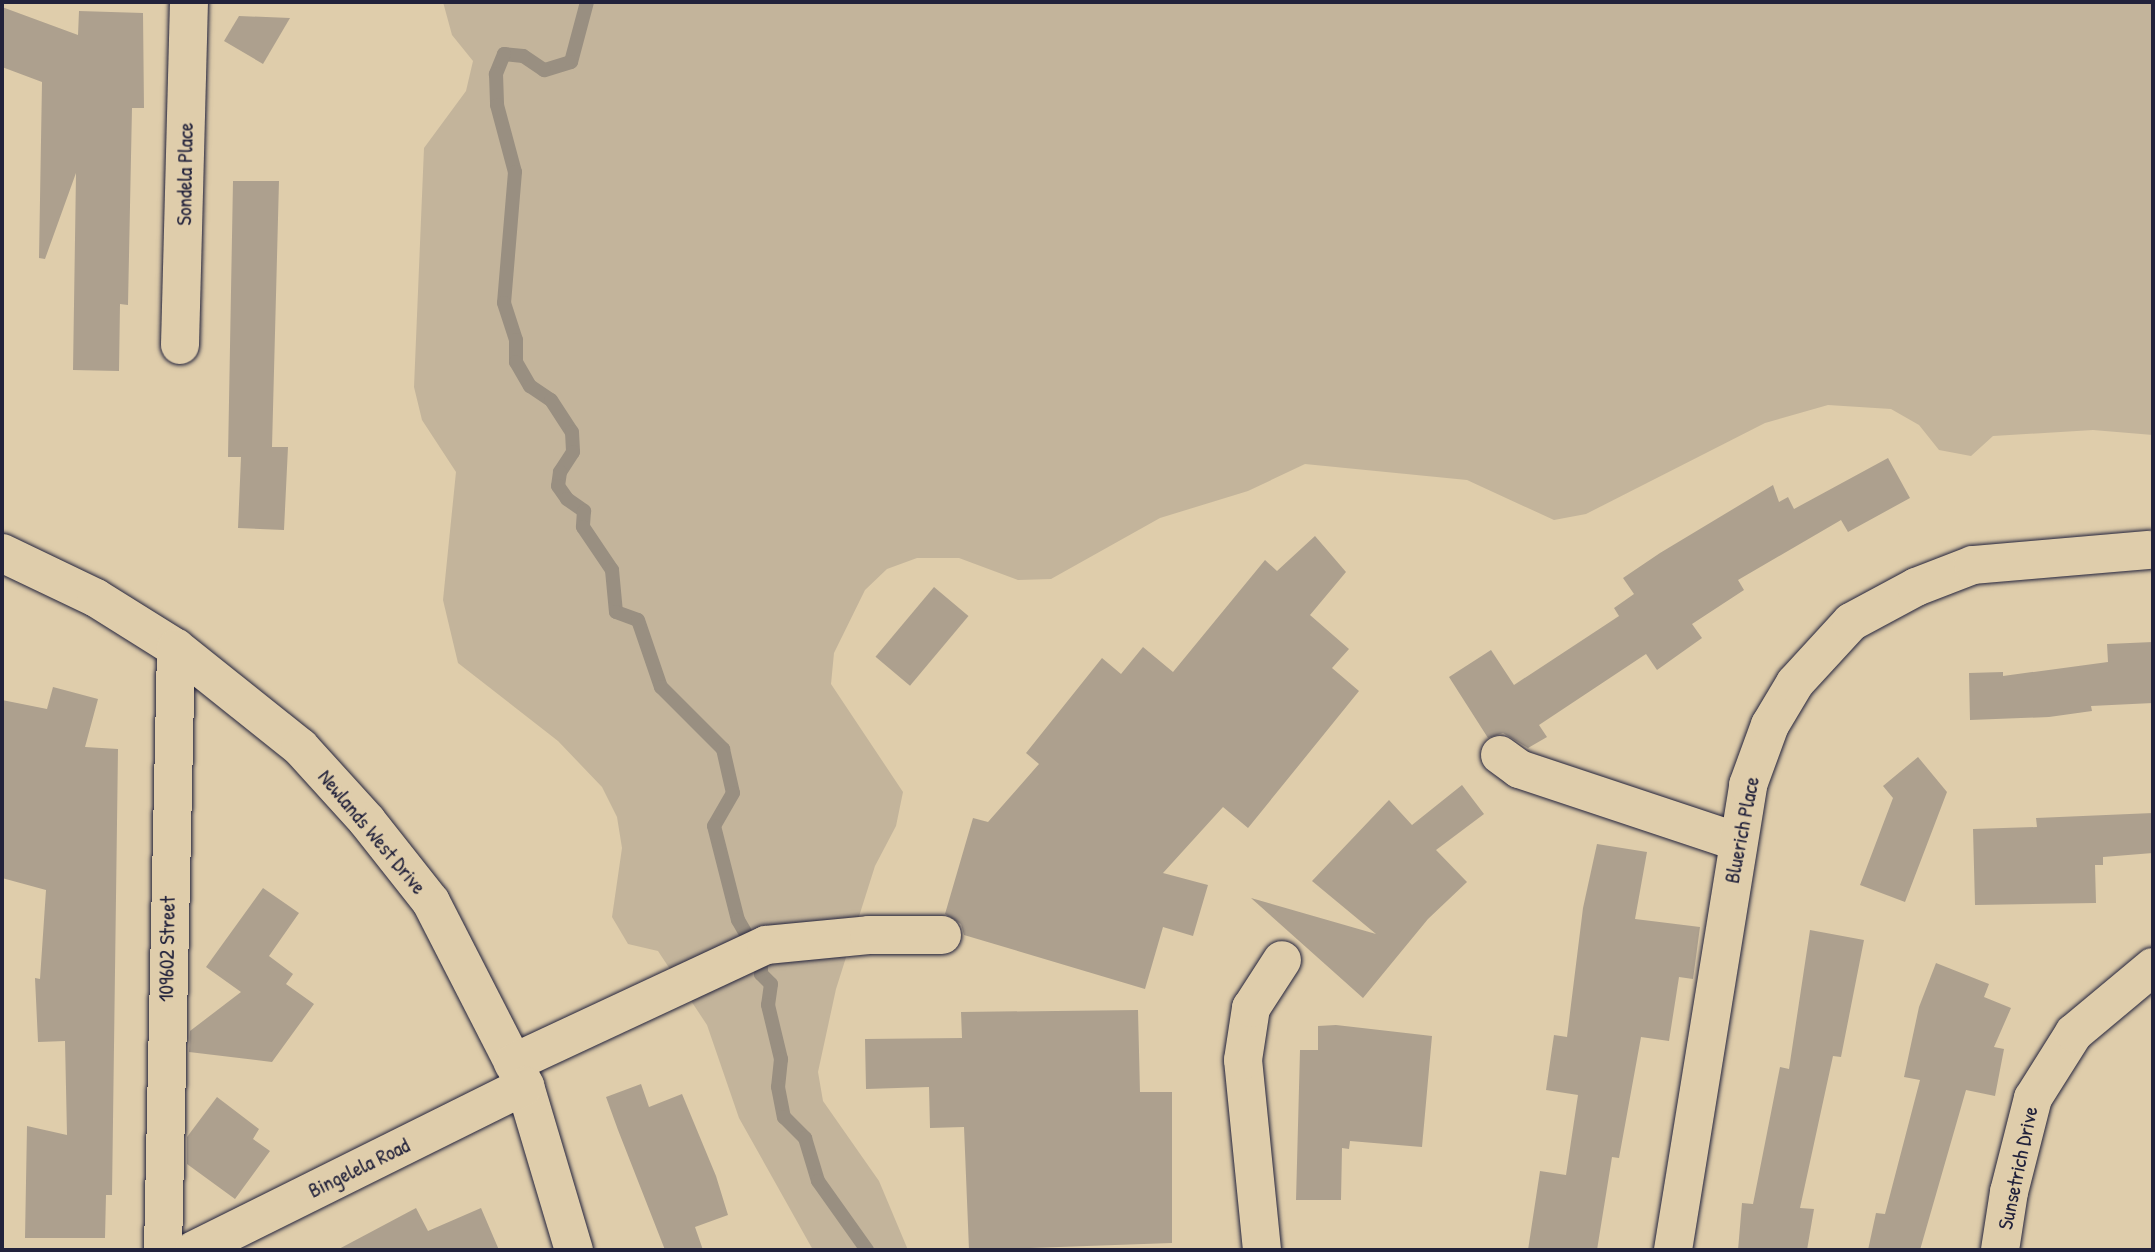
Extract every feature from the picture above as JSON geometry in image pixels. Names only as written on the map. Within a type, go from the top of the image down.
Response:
[{"type":"street","name":"Sondela Place","points":[[180,345],[189,2]]},
{"type":"street","name":"Bluerich Place","points":[[1674,1250],[1748,785],[1770,725],[1795,683],[1851,622],[1916,587],[1973,565],[2149,550]]},
{"type":"street","name":"Newlands West Drive","points":[[2,554],[96,598],[176,648],[300,747],[367,821],[431,902],[519,1075],[574,1250]]},
{"type":"street","name":"109602 Street","points":[[163,1250],[176,648]]},
{"type":"street","points":[[1500,755],[1530,773],[1738,842]]},
{"type":"street","name":"Bingelela Road","points":[[194,1250],[766,945],[869,935],[942,935]]},
{"type":"street","points":[[1262,1250],[1243,1060],[1251,1008],[1282,960]]},
{"type":"street","name":"Sunsetrich Drive","points":[[2000,1250],[2009,1192],[2033,1098],[2074,1033],[2153,967]]},
{"type":"shaded area","points":[[443,2],[2153,2],[2153,435],[2093,430],[1993,436],[1971,456],[1939,450],[1919,425],[1891,409],[1828,405],[1765,423],[1586,514],[1554,520],[1467,480],[1305,464],[1248,491],[1160,518],[1051,579],[1018,580],[959,558],[917,558],[887,569],[865,590],[834,653],[831,684],[903,792],[896,826],[875,866],[836,989],[818,1072],[823,1101],[879,1181],[908,1250],[813,1250],[739,1118],[707,1025],[658,951],[628,944],[612,917],[622,848],[617,817],[602,787],[558,741],[458,663],[443,600],[456,472],[422,420],[414,387],[424,148],[466,91],[473,61],[452,35]]},
{"type":"building","points":[[2,7],[78,35],[79,11],[143,13],[144,108],[132,108],[128,305],[120,304],[119,371],[73,370],[76,173],[45,259],[39,258],[42,82],[2,67]]},
{"type":"building","points":[[239,16],[290,18],[263,64],[224,41]]},
{"type":"building","points":[[233,181],[279,181],[272,447],[288,447],[284,530],[238,528],[241,457],[228,457]]},
{"type":"building","points":[[1888,458],[1910,498],[1848,532],[1841,520],[1738,580],[1744,590],[1692,624],[1702,638],[1657,670],[1646,654],[1539,725],[1547,737],[1528,748],[1503,733],[1488,738],[1449,677],[1491,650],[1514,685],[1619,616],[1614,608],[1634,594],[1623,578],[1660,553],[1773,485],[1779,502],[1788,497],[1794,509]]},
{"type":"building","points":[[1315,536],[1346,572],[1310,615],[1349,649],[1332,668],[1359,691],[1248,828],[1223,807],[1163,873],[1208,885],[1193,936],[1163,927],[1145,989],[964,935],[961,924],[945,914],[973,818],[988,822],[1039,764],[1026,753],[1102,658],[1121,674],[1143,647],[1173,672],[1265,560],[1277,571]]},
{"type":"building","points":[[934,587],[968,616],[910,686],[876,657]]},
{"type":"building","points":[[2153,642],[2153,703],[2091,706],[2092,711],[2049,717],[1970,720],[1969,673],[2003,672],[2003,676],[2108,662],[2107,644]]},
{"type":"building","points":[[53,687],[98,699],[85,747],[118,749],[112,1195],[106,1195],[105,1238],[25,1238],[27,1126],[67,1135],[65,1041],[38,1042],[35,978],[40,979],[46,890],[2,878],[2,700],[47,709]]},
{"type":"building","points":[[1918,757],[1947,792],[1905,902],[1860,885],[1893,798],[1883,786]]},
{"type":"building","points":[[1462,785],[1484,814],[1436,850],[1467,882],[1428,919],[1363,998],[1251,898],[1376,934],[1312,881],[1389,800],[1412,825]]},
{"type":"building","points":[[2153,813],[2153,853],[2103,857],[2103,865],[2095,865],[2096,903],[1975,905],[1973,829],[2037,827],[2036,818]]},
{"type":"building","points":[[1597,844],[1647,852],[1635,919],[1700,927],[1693,979],[1679,977],[1669,1041],[1641,1037],[1619,1158],[1612,1157],[1597,1250],[1528,1250],[1540,1171],[1566,1175],[1578,1095],[1546,1090],[1554,1035],[1567,1037],[1583,908]]},
{"type":"building","points":[[263,888],[299,913],[269,956],[293,974],[286,984],[314,1004],[272,1062],[189,1052],[190,1031],[241,992],[206,967]]},
{"type":"building","points":[[1810,930],[1864,940],[1841,1057],[1833,1056],[1800,1208],[1814,1209],[1807,1250],[1738,1250],[1742,1203],[1753,1204],[1780,1067],[1789,1069]]},
{"type":"building","points":[[1936,963],[1989,984],[1984,997],[2011,1008],[1994,1047],[2004,1049],[1995,1096],[1966,1090],[1920,1250],[1868,1250],[1876,1213],[1885,1214],[1920,1080],[1904,1077],[1919,1007]]},
{"type":"building","points":[[1138,1010],[1140,1092],[1172,1092],[1172,1243],[969,1250],[964,1127],[930,1128],[929,1087],[866,1089],[865,1039],[962,1038],[961,1012]]},
{"type":"building","points":[[1336,1025],[1432,1036],[1422,1147],[1350,1141],[1349,1149],[1342,1148],[1341,1200],[1296,1200],[1300,1050],[1318,1050],[1318,1026]]},
{"type":"building","points":[[641,1084],[649,1107],[682,1094],[716,1176],[728,1215],[695,1227],[703,1250],[665,1250],[618,1130],[606,1097]]},
{"type":"building","points":[[217,1097],[259,1129],[253,1139],[270,1151],[235,1199],[187,1164],[187,1137]]},
{"type":"building","points":[[416,1208],[428,1231],[481,1208],[499,1250],[337,1250]]},
{"type":"waterway","points":[[587,2],[571,62],[544,70],[523,56],[504,54],[496,74],[497,105],[515,172],[504,303],[516,340],[516,362],[530,386],[551,400],[572,432],[573,452],[560,472],[558,486],[567,499],[584,511],[583,527],[612,570],[616,612],[638,620],[661,687],[723,749],[733,793],[714,826],[738,920],[748,937]]},
{"type":"waterway","points":[[761,963],[761,974],[771,984],[768,1005],[781,1059],[778,1087],[784,1117],[805,1138],[818,1181],[867,1250]]}]
